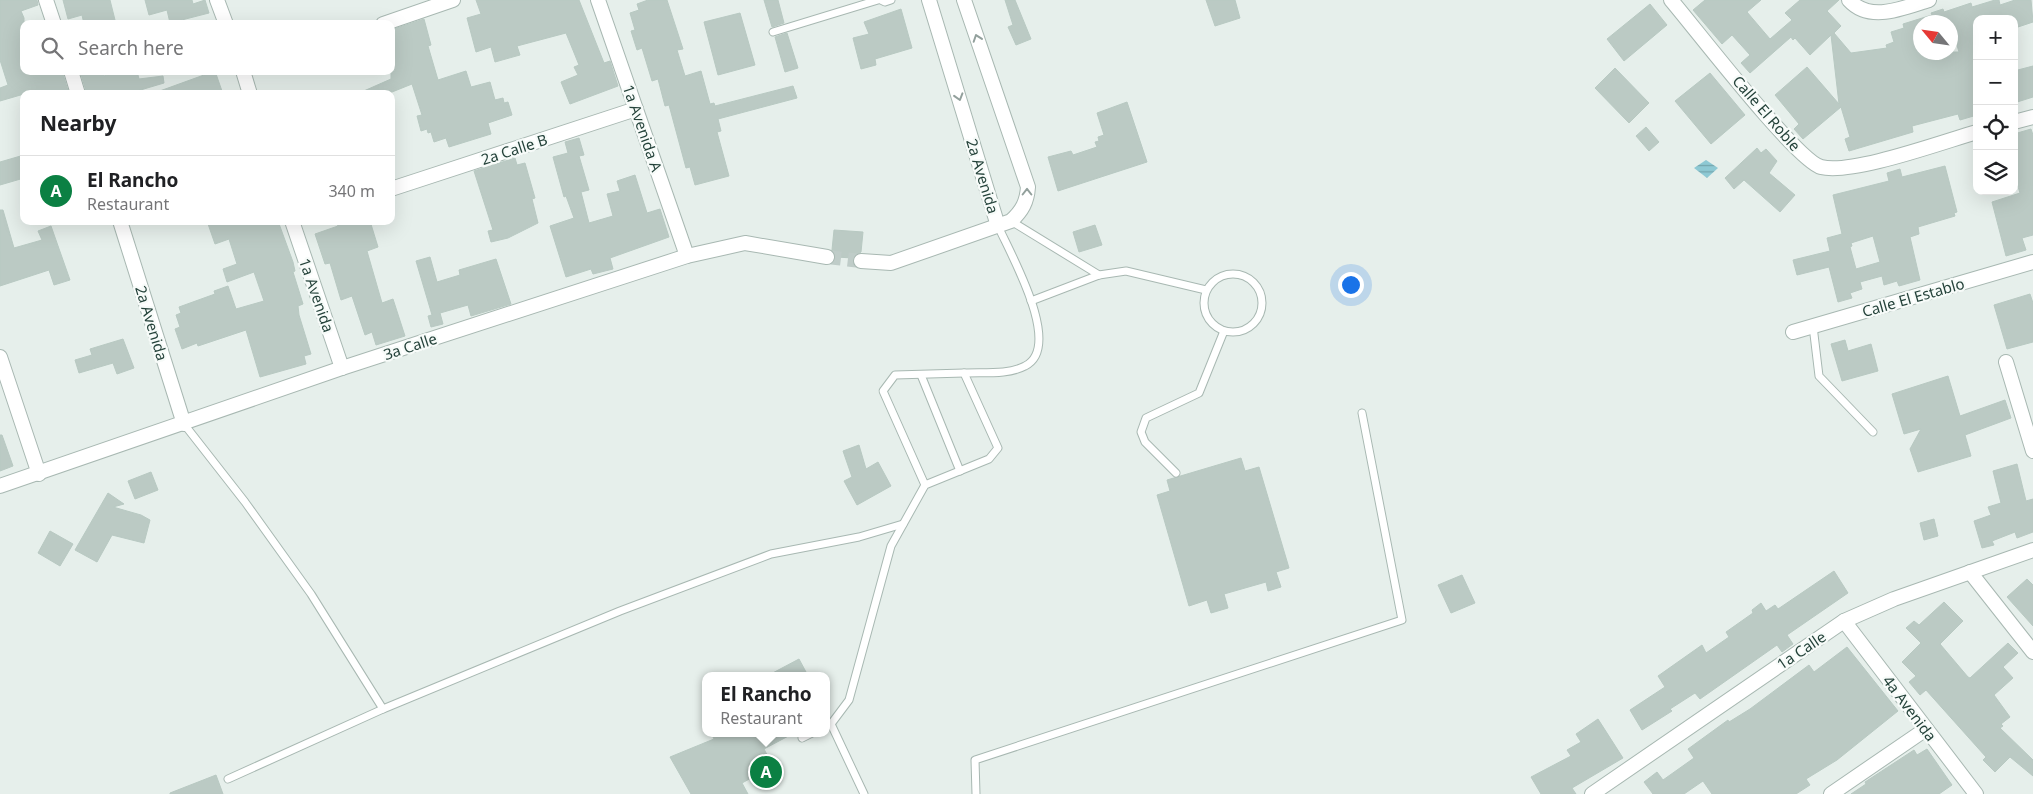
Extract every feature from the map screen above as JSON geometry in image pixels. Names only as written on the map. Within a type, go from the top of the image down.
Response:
[{"type":"street","points":[[46,0],[53,20]]},
{"type":"street","points":[[217,0],[224,20]]},
{"type":"street","points":[[395,20],[453,0]]},
{"type":"street","name":"1a Avenida A","points":[[598,0],[687,256]]},
{"type":"street","name":"2a Avenida","points":[[929,0],[1005,224],[1021,213],[1027,200],[1028,187],[964,0]]},
{"type":"street","name":"Calle El Roble","points":[[1671,0],[1794,147],[1820,166],[1847,169],[1973,133]]},
{"type":"street","points":[[1848,0],[1854,6],[1868,12],[1887,12],[1929,0]]},
{"type":"street","points":[[72,75],[77,90]]},
{"type":"street","points":[[244,75],[249,90]]},
{"type":"street","name":"2a Calle B","points":[[395,187],[636,109]]},
{"type":"street","points":[[2018,121],[2033,116]]},
{"type":"street","points":[[861,262],[891,263],[1005,224]]},
{"type":"street","name":"2a Avenida","points":[[121,225],[184,424]]},
{"type":"street","name":"1a Avenida","points":[[293,225],[342,368]]},
{"type":"street","name":"3a Calle","points":[[0,486],[342,368],[687,256],[745,243],[828,257]]},
{"type":"street","name":"Calle El Establo","points":[[1793,332],[2033,262]]},
{"type":"street","points":[[0,358],[39,474]]},
{"type":"street","points":[[2006,362],[2033,451]]},
{"type":"street","name":"1a Calle","points":[[1592,794],[1844,621],[1894,599],[2033,550]]},
{"type":"street","points":[[1970,572],[2033,652]]},
{"type":"street","name":"4a Avenida","points":[[1844,621],[1976,794]]},
{"type":"street","points":[[1831,794],[1926,729]]},
{"type":"lane","points":[[773,32],[880,0],[885,2],[891,0]]},
{"type":"lane","points":[[1005,224],[1099,275]]},
{"type":"lane","points":[[925,485],[883,391],[895,376],[1011,371],[1027,366],[1039,351],[1040,332],[1005,224]]},
{"type":"lane","points":[[1031,301],[1099,275],[1126,271],[1206,290]]},
{"type":"lane","points":[[1228,274],[1246,277],[1259,290],[1261,308],[1252,325],[1234,332],[1224,331],[1215,326],[1204,310],[1206,290],[1212,282],[1228,274]]},
{"type":"lane","points":[[1813,326],[1820,376],[1873,432]]},
{"type":"lane","points":[[1176,472],[1145,442],[1141,432],[1146,418],[1199,393],[1224,331]]},
{"type":"lane","points":[[830,723],[849,700],[891,546],[925,485],[989,459],[998,448],[964,373]]},
{"type":"lane","points":[[921,374],[960,471]]},
{"type":"lane","points":[[976,794],[975,760],[1402,620],[1362,413]]},
{"type":"lane","points":[[184,424],[245,502],[311,594],[384,710]]},
{"type":"lane","points":[[228,779],[384,710],[620,611],[771,554],[859,536],[903,524]]},
{"type":"lane","points":[[830,729],[864,794]]},
{"type":"water","points":[[1706,160],[1718,168],[1707,178],[1694,168]]},
{"type":"building","points":[[0,0],[37,0],[38,5],[21,11],[24,20],[20,20],[20,75],[63,75],[68,90],[20,90],[20,95],[0,101],[0,88],[8,85],[0,60]]},
{"type":"building","points":[[63,0],[110,0],[115,20],[83,20],[82,15],[68,19]]},
{"type":"building","points":[[145,0],[192,0],[193,4],[205,0],[209,13],[182,20],[169,20],[167,10],[149,15]]},
{"type":"building","points":[[476,0],[579,0],[604,63],[610,61],[618,86],[570,104],[561,82],[578,75],[574,67],[579,65],[566,33],[517,46],[520,55],[495,62],[491,47],[476,52],[467,18],[481,14]]},
{"type":"building","points":[[648,0],[667,0],[683,49],[677,50],[685,76],[701,71],[710,104],[714,103],[715,106],[793,86],[797,98],[718,119],[721,131],[717,132],[729,176],[695,185],[690,167],[686,168],[669,105],[665,106],[658,79],[652,81],[642,48],[637,50],[631,31],[635,30],[630,13],[639,10],[637,4]]},
{"type":"building","points":[[764,0],[778,0],[784,23],[772,27]]},
{"type":"building","points":[[1005,0],[1015,0],[1031,39],[1016,45],[1008,27],[1013,25]]},
{"type":"building","points":[[1206,0],[1235,0],[1240,18],[1215,26]]},
{"type":"building","points":[[1705,0],[1761,0],[1747,12],[1770,39],[1792,20],[1785,13],[1800,0],[1839,0],[1827,11],[1841,26],[1834,33],[1851,53],[1887,48],[1886,45],[1894,42],[1891,32],[1904,28],[1903,24],[1913,21],[1913,60],[1958,60],[1958,15],[1932,15],[1931,13],[1943,9],[1944,12],[1971,3],[1972,7],[1995,0],[1999,0],[2000,5],[2015,0],[2031,0],[2033,22],[2018,27],[2018,15],[1973,15],[1973,116],[1960,120],[1958,114],[1912,126],[1913,132],[1849,151],[1845,139],[1850,137],[1841,107],[1803,139],[1794,129],[1799,124],[1775,95],[1807,67],[1839,104],[1831,35],[1810,55],[1795,38],[1793,40],[1791,37],[1750,73],[1741,63],[1750,55],[1732,35],[1722,44],[1693,10]]},
{"type":"building","points":[[1650,4],[1667,25],[1624,61],[1607,39]]},
{"type":"building","points":[[901,9],[912,48],[875,59],[876,65],[861,69],[853,38],[869,34],[864,22]]},
{"type":"building","points":[[740,13],[755,65],[718,75],[704,22]]},
{"type":"building","points":[[424,19],[431,45],[428,46],[438,80],[466,71],[471,87],[490,82],[495,100],[503,98],[504,103],[508,102],[512,115],[488,123],[491,134],[449,147],[446,138],[434,142],[431,132],[428,133],[427,129],[421,131],[417,116],[422,115],[412,84],[395,91],[366,90],[391,79],[391,75],[395,75],[395,29]]},
{"type":"building","points":[[787,33],[798,68],[785,72],[775,37]]},
{"type":"building","points":[[2033,66],[2033,97],[2018,102],[2018,70]]},
{"type":"building","points":[[1615,68],[1649,103],[1629,123],[1595,88]]},
{"type":"building","points":[[1710,73],[1745,115],[1711,144],[1675,101]]},
{"type":"building","points":[[81,75],[138,75],[139,79],[163,76],[164,83],[140,90],[86,90]]},
{"type":"building","points":[[204,75],[216,75],[222,90],[163,90]]},
{"type":"building","points":[[1127,102],[1147,162],[1058,191],[1048,157],[1071,151],[1073,155],[1097,147],[1095,142],[1099,141],[1098,137],[1104,135],[1097,113]]},
{"type":"building","points":[[1646,127],[1659,142],[1649,151],[1636,136]]},
{"type":"building","points":[[2031,129],[2033,135],[2033,235],[2022,238],[2026,250],[2006,256],[1992,202],[2020,193],[2018,187],[2018,133]]},
{"type":"building","points":[[579,138],[584,155],[579,156],[589,190],[581,192],[589,223],[613,216],[607,194],[620,191],[617,181],[635,175],[647,213],[660,209],[669,237],[610,258],[613,269],[593,274],[591,269],[566,277],[550,226],[574,218],[566,196],[564,197],[553,157],[568,153],[565,142]]},
{"type":"building","points":[[1757,148],[1761,153],[1766,149],[1777,161],[1769,173],[1795,195],[1780,212],[1744,180],[1734,189],[1725,178]]},
{"type":"building","points":[[20,156],[20,179],[0,185],[0,162]]},
{"type":"building","points":[[515,158],[517,165],[525,163],[535,198],[532,199],[538,223],[508,238],[491,242],[488,231],[493,230],[474,171]]},
{"type":"building","points":[[1945,166],[1957,212],[1954,213],[1955,216],[1918,227],[1919,234],[1910,237],[1920,280],[1899,286],[1897,281],[1884,285],[1882,276],[1860,282],[1862,289],[1850,293],[1852,298],[1838,302],[1829,267],[1797,275],[1793,260],[1830,251],[1827,238],[1842,234],[1833,195],[1889,181],[1887,173],[1900,169],[1902,177]],"holes":[[[1873,236],[1880,262],[1856,269],[1850,247],[1852,246],[1851,243]]]},
{"type":"building","points":[[0,210],[3,210],[14,248],[42,240],[38,231],[51,226],[70,280],[54,285],[49,270],[0,286]]},
{"type":"building","points":[[208,225],[279,225],[293,262],[295,271],[293,272],[303,304],[298,306],[299,315],[311,354],[304,356],[306,364],[260,377],[246,330],[198,346],[197,343],[182,349],[175,329],[180,327],[176,315],[181,313],[179,307],[215,294],[214,291],[228,286],[236,309],[264,301],[254,272],[227,282],[223,269],[237,264],[229,239],[215,244]]},
{"type":"building","points":[[371,225],[378,247],[367,251],[382,303],[393,299],[405,336],[376,345],[372,332],[365,335],[352,296],[341,300],[330,263],[325,264],[315,234],[338,226]]},
{"type":"building","points":[[1095,225],[1102,245],[1079,252],[1073,232]]},
{"type":"building","points":[[834,230],[863,232],[861,252],[853,258],[836,257],[832,250]]},
{"type":"building","points":[[430,257],[437,282],[460,275],[459,270],[496,259],[511,304],[471,316],[468,305],[440,313],[443,324],[431,327],[428,316],[432,315],[416,261]]},
{"type":"building","points":[[2030,294],[2033,303],[2033,342],[2007,349],[1994,305]]},
{"type":"building","points":[[123,339],[134,368],[117,374],[113,363],[79,373],[75,360],[92,355],[90,349]]},
{"type":"building","points":[[1845,340],[1848,351],[1871,344],[1878,371],[1842,381],[1831,344]]},
{"type":"building","points":[[1948,376],[1960,416],[2005,400],[2011,418],[1965,435],[1971,456],[1918,472],[1910,449],[1921,429],[1904,434],[1892,394]]},
{"type":"building","points":[[0,435],[2,435],[13,466],[0,471]]},
{"type":"building","points":[[859,445],[866,469],[878,462],[891,486],[857,505],[844,481],[852,477],[843,451]]},
{"type":"building","points":[[1241,458],[1245,471],[1259,467],[1289,568],[1276,572],[1281,587],[1268,591],[1266,582],[1224,594],[1228,608],[1211,613],[1207,600],[1189,606],[1157,495],[1170,491],[1167,480]]},
{"type":"building","points":[[2017,464],[2026,501],[2033,499],[2033,532],[2017,538],[2015,532],[1992,541],[1994,545],[1982,548],[1974,521],[1991,515],[1988,507],[2001,503],[1993,471]]},
{"type":"building","points":[[151,472],[158,490],[135,499],[128,481]]},
{"type":"building","points":[[108,493],[124,504],[113,507],[141,515],[150,520],[144,543],[112,535],[97,562],[75,550]]},
{"type":"building","points":[[1934,519],[1938,536],[1924,540],[1920,523]]},
{"type":"building","points":[[50,531],[73,544],[60,566],[38,553]]},
{"type":"building","points":[[1834,571],[1848,593],[1787,635],[1793,644],[1782,652],[1777,645],[1700,699],[1695,693],[1670,709],[1672,711],[1642,730],[1630,710],[1665,687],[1658,676],[1702,645],[1706,653],[1729,637],[1726,632],[1753,613],[1752,610],[1761,603],[1766,611],[1775,605],[1778,609]]},
{"type":"building","points":[[1462,575],[1475,603],[1451,613],[1438,585]]},
{"type":"building","points":[[2027,579],[2033,585],[2033,626],[2007,597]]},
{"type":"building","points":[[1944,602],[1963,621],[1940,644],[1968,677],[1970,678],[2008,643],[2018,653],[2003,667],[2013,678],[1994,695],[2010,717],[2001,724],[2003,726],[2000,728],[2033,760],[2033,776],[2010,757],[1995,772],[1983,760],[1986,757],[1926,690],[1920,695],[1909,682],[1916,676],[1902,662],[1921,643],[1906,628],[1914,621],[1919,625]]},
{"type":"building","points":[[1847,647],[1898,711],[1837,760],[1806,779],[1810,785],[1796,794],[1712,794],[1703,781],[1684,794],[1653,794],[1644,782],[1657,772],[1663,780],[1694,758],[1688,749],[1728,720],[1729,722],[1750,709],[1809,665],[1814,672]]},
{"type":"building","points":[[799,659],[806,672],[775,672]]},
{"type":"building","points":[[1598,719],[1623,758],[1572,788],[1576,794],[1541,794],[1531,777],[1571,756],[1567,750],[1581,742],[1576,734]]},
{"type":"building","points":[[713,737],[786,737],[764,749],[773,766],[742,783],[748,794],[691,794],[670,757],[714,739]]},
{"type":"building","points":[[1927,749],[1952,785],[1939,794],[1851,794],[1866,784],[1865,782],[1914,750],[1917,755]]},
{"type":"building","points":[[216,775],[223,794],[170,794],[170,793]]},
{"type":"tunnel","points":[[827,257],[861,261]]},
{"type":"place","name":"El Rancho","points":[[766,772]]}]
